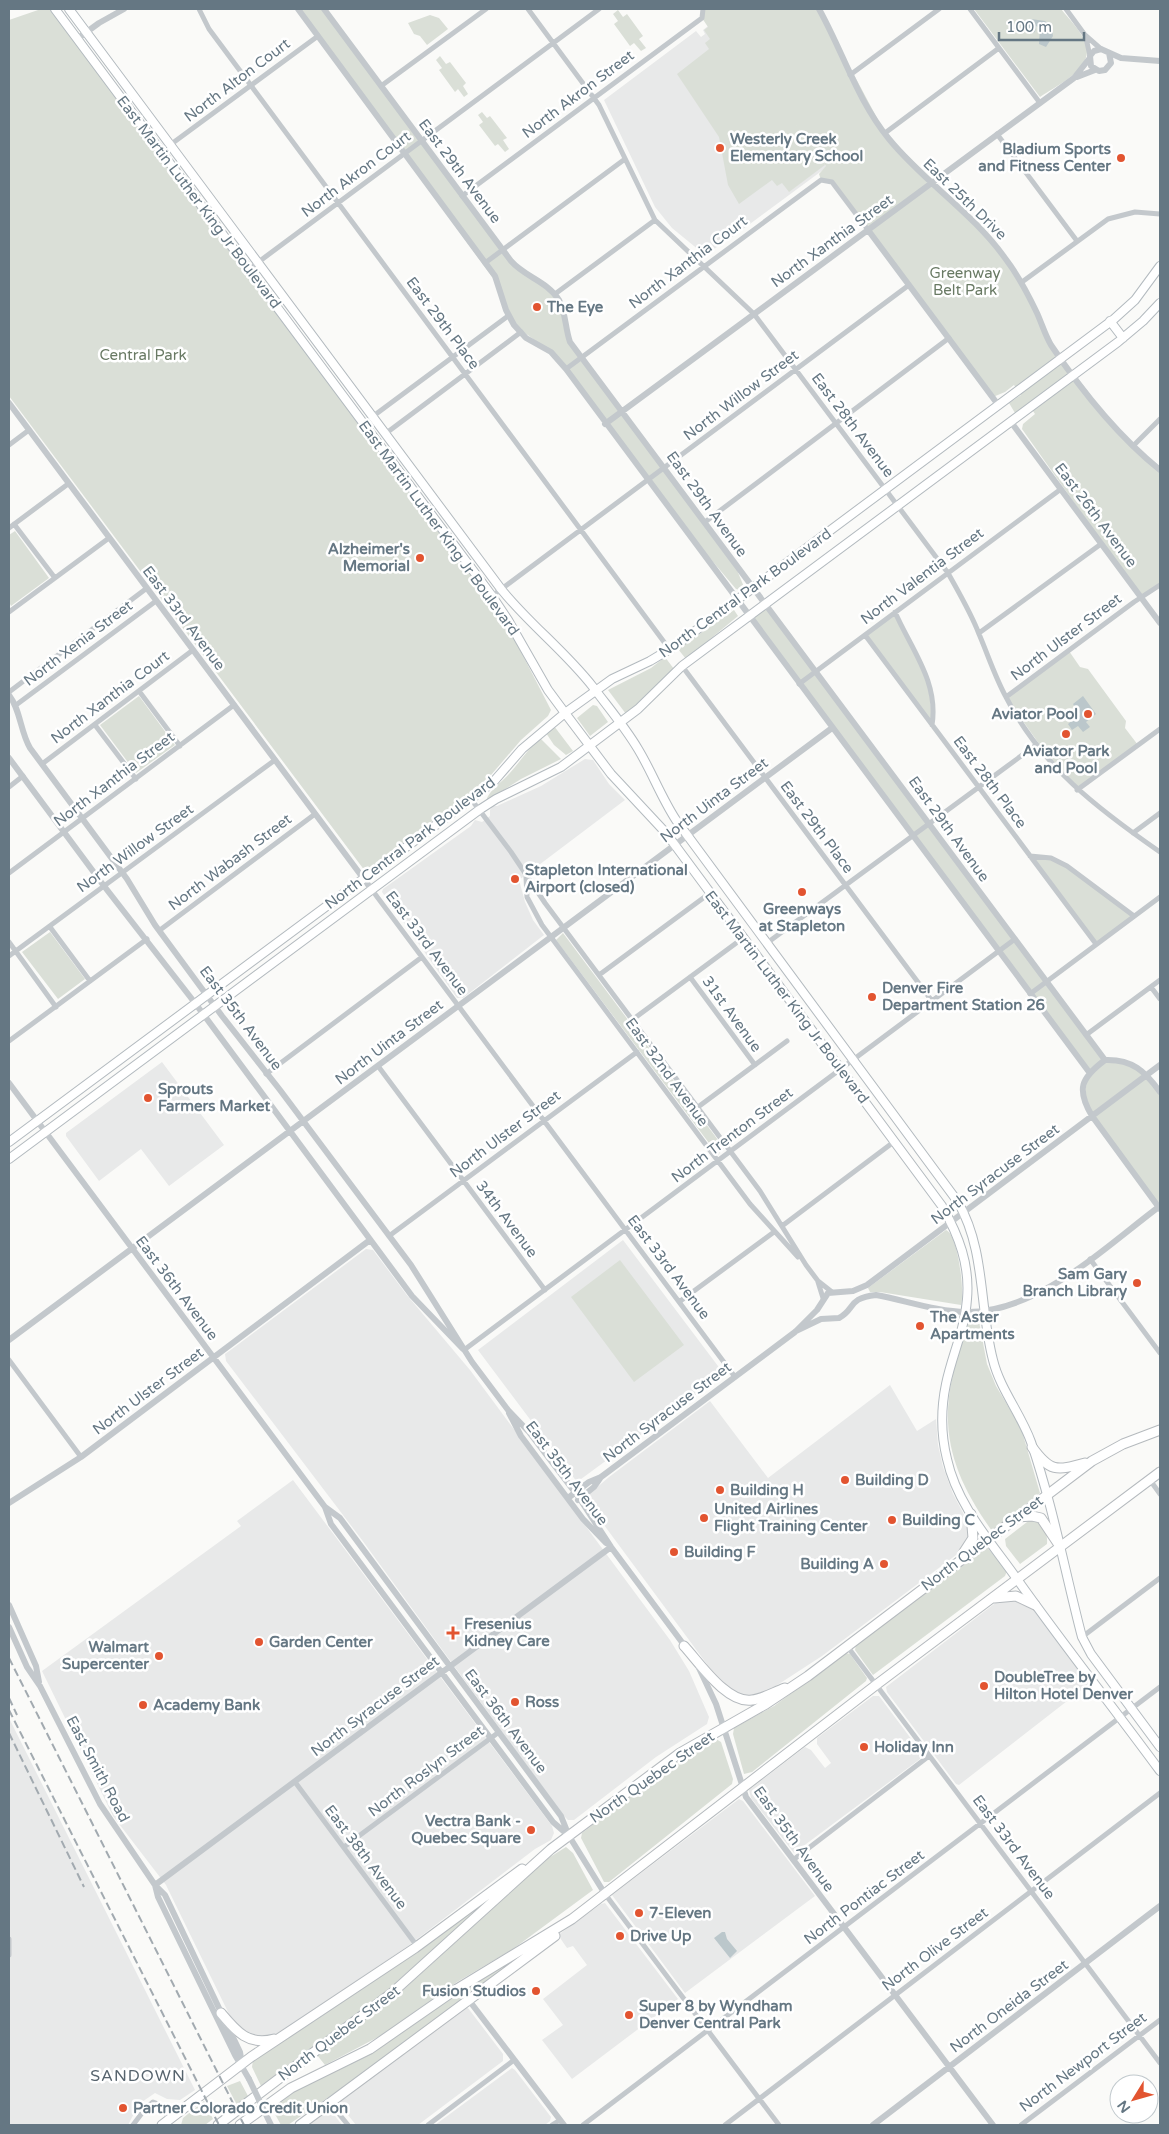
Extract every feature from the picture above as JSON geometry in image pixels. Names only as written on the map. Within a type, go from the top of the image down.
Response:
[{"type":"main road","name":"East Martin Luther King Jr Boulevard","points":[[55,9],[492,596],[512,626],[548,690],[565,713],[611,774],[654,819],[675,845],[936,1197],[951,1222],[962,1246],[968,1289],[960,1340],[946,1384],[942,1425],[951,1473],[971,1514],[988,1539],[1160,1771]]},
{"type":"main road","name":"East Martin Luther King Jr Boulevard","points":[[69,9],[384,434],[502,589],[525,617],[569,658],[620,722],[638,748],[666,805],[687,835],[940,1175],[964,1212],[978,1253],[984,1310],[993,1362],[1000,1381],[1026,1428],[1060,1546],[1082,1637],[1091,1654],[1160,1747]]},
{"type":"main road","name":"North Central Park Boulevard","points":[[9,1142],[471,799],[494,780],[535,737],[565,713],[619,675],[670,650],[1110,322],[1135,300],[1160,266]]},
{"type":"main road","name":"North Central Park Boulevard","points":[[9,1159],[479,810],[496,799],[544,777],[620,722],[682,666],[1123,338],[1160,303]]},
{"type":"main road","points":[[1110,322],[1123,338]]},
{"type":"main road","name":"North Quebec Street","points":[[218,2125],[398,1988],[551,1849],[670,1760],[797,1684],[1092,1461],[1123,1444],[1160,1430]]},
{"type":"main road","points":[[1032,1447],[1045,1463],[1058,1469],[1092,1461]]},
{"type":"main road","name":"North Quebec Street","points":[[240,2125],[292,2088],[375,2046],[452,1992],[572,1919],[876,1685],[1160,1472]]},
{"type":"main road","points":[[954,1565],[973,1538],[971,1514]]},
{"type":"main road","points":[[1016,1517],[1032,1516],[1041,1518],[1060,1546]]},
{"type":"main road","points":[[991,1599],[1011,1595],[1026,1598],[1036,1605]]},
{"type":"main road","points":[[684,1646],[727,1693],[736,1699],[752,1700],[797,1684]]},
{"type":"main road","points":[[168,2123],[242,2064],[281,2036],[417,1946],[551,1849]]},
{"type":"main road","points":[[300,2125],[549,1941],[572,1919]]},
{"type":"main road","points":[[221,2013],[237,2032],[245,2038],[261,2041],[281,2036]]},
{"type":"street","points":[[78,39],[124,9]]},
{"type":"street","name":"East 29th Place","points":[[199,9],[209,29],[670,650]]},
{"type":"street","name":"East 29th Avenue","points":[[298,9],[485,262],[498,282],[508,316],[520,332],[551,352],[566,369],[647,481],[739,599],[799,684],[1088,1072]]},
{"type":"street","name":"East 29th Avenue","points":[[324,9],[503,250],[521,272],[537,279],[555,294],[564,311],[570,342],[1105,1060]]},
{"type":"street","points":[[382,86],[486,9]]},
{"type":"street","name":"East 28th Avenue","points":[[528,9],[594,97],[654,220],[754,314],[948,573],[979,633],[1006,697],[1036,745],[1077,790],[1160,852]]},
{"type":"street","name":"North Akron Court","points":[[249,269],[599,9]]},
{"type":"street","name":"North Akron Street","points":[[462,196],[702,18],[703,9]]},
{"type":"street","points":[[850,75],[938,9]]},
{"type":"street","points":[[970,9],[1040,103]]},
{"type":"street","points":[[1066,9],[1085,35],[1101,49],[1121,58],[1160,61]]},
{"type":"street","name":"East 25th Drive","points":[[822,10],[850,75],[885,133],[931,184],[975,222],[1000,251],[1022,282],[1048,339],[1074,375],[1133,446],[1160,470]]},
{"type":"street","points":[[1085,35],[1091,66],[1096,70],[1102,71],[1110,66],[1135,59]]},
{"type":"street","name":"North Alton Court","points":[[170,145],[318,36]]},
{"type":"street","points":[[885,133],[999,48]]},
{"type":"street","points":[[1090,57],[1094,51],[1101,49]]},
{"type":"street","points":[[1109,53],[1112,60],[1110,66]]},
{"type":"street","name":"North Xanthia Street","points":[[1074,78],[1090,57]]},
{"type":"street","name":"North Xanthia Street","points":[[605,424],[1074,78],[1096,70]]},
{"type":"street","points":[[997,134],[1076,241]]},
{"type":"street","points":[[485,262],[624,159]]},
{"type":"street","name":"North Xanthia Court","points":[[566,369],[821,180],[832,182],[868,230]]},
{"type":"street","points":[[1022,282],[1100,224],[1119,215],[1139,212],[1160,214]]},
{"type":"street","points":[[555,294],[654,220]]},
{"type":"street","points":[[868,230],[999,406]]},
{"type":"street","name":"North Willow Street","points":[[492,596],[909,285]]},
{"type":"street","points":[[372,417],[508,316]]},
{"type":"street","points":[[384,434],[520,332]]},
{"type":"street","points":[[705,522],[949,338]]},
{"type":"street","name":"East 33rd Avenue","points":[[9,403],[735,1377]]},
{"type":"street","points":[[1133,446],[1160,418]]},
{"type":"street","name":"East 26th Avenue","points":[[1011,422],[1160,623]]},
{"type":"street","points":[[9,445],[29,430]]},
{"type":"street","points":[[9,528],[68,484]]},
{"type":"street","name":"North Valentia Street","points":[[799,684],[1061,489]]},
{"type":"street","points":[[14,524],[55,578]]},
{"type":"street","points":[[9,611],[109,538]]},
{"type":"street","points":[[979,633],[1101,544]]},
{"type":"street","name":"North Ulster Street","points":[[1006,697],[1141,597],[1160,586]]},
{"type":"street","name":"North Xenia Street","points":[[9,693],[147,588]]},
{"type":"street","name":"North Xenia Street","points":[[16,705],[156,601]]},
{"type":"street","points":[[895,612],[916,651],[929,684],[934,701],[932,725]]},
{"type":"street","name":"East 28th Place","points":[[865,635],[1096,944]]},
{"type":"street","name":"North Xanthia Court","points":[[42,764],[193,650]]},
{"type":"street","name":"East 29th Place","points":[[682,666],[932,1002]]},
{"type":"street","points":[[139,691],[180,746]]},
{"type":"street","name":"East 35th Avenue","points":[[9,693],[16,705],[27,742],[42,764],[122,873],[215,1007],[389,1236],[432,1296],[464,1350],[508,1410],[529,1432],[577,1496],[610,1547],[684,1646],[706,1680],[724,1727],[742,1788],[757,1812],[993,2125]]},
{"type":"street","name":"North Xanthia Street","points":[[9,873],[234,705]]},
{"type":"street","points":[[95,725],[136,779]]},
{"type":"street","name":"North Uinta Street","points":[[9,1340],[832,728]]},
{"type":"street","points":[[1077,790],[1160,729]]},
{"type":"street","points":[[767,943],[1036,745]]},
{"type":"street","name":"East 35th Avenue","points":[[9,758],[104,886],[147,939],[417,1302],[464,1350]]},
{"type":"street","name":"North Willow Street","points":[[9,956],[275,760]]},
{"type":"street","points":[[9,787],[23,776]]},
{"type":"street","points":[[471,799],[512,852],[526,877]]},
{"type":"street","points":[[1133,833],[1160,813]]},
{"type":"street","name":"North Wabash Street","points":[[160,930],[315,814]]},
{"type":"street","points":[[1030,856],[1051,858],[1067,866],[1134,916]]},
{"type":"street","name":"East 32nd Avenue","points":[[526,877],[760,1191],[806,1265],[818,1281],[832,1292]]},
{"type":"street","name":"East 32nd Avenue","points":[[526,877],[526,888],[533,910],[551,937],[717,1162],[774,1232],[806,1265]]},
{"type":"street","points":[[599,975],[710,894]]},
{"type":"street","points":[[1030,994],[1160,897]]},
{"type":"street","points":[[50,926],[90,981]]},
{"type":"street","points":[[632,1020],[743,938]]},
{"type":"street","points":[[9,1041],[147,939]]},
{"type":"street","name":"North Trenton Street","points":[[464,1350],[1015,940]]},
{"type":"street","points":[[9,942],[56,1006]]},
{"type":"street","points":[[266,1074],[422,957]]},
{"type":"street","name":"31st Avenue","points":[[690,977],[755,1065]]},
{"type":"street","points":[[1086,1035],[1160,980]]},
{"type":"street","points":[[1151,987],[1160,999]]},
{"type":"street","points":[[698,1107],[787,1041]]},
{"type":"street","name":"North Ulster Street","points":[[389,1236],[637,1052]]},
{"type":"street","points":[[848,1308],[847,1299],[840,1292],[832,1292],[822,1301],[823,1312],[830,1318],[839,1318],[861,1298],[876,1295],[965,1312],[1016,1304],[1033,1298],[1090,1259],[1160,1207],[1092,1116],[1084,1102],[1083,1088],[1088,1072],[1105,1060],[1119,1060],[1136,1065],[1148,1075],[1160,1092]]},
{"type":"street","name":"34th Avenue","points":[[378,1066],[544,1290]]},
{"type":"street","name":"North Syracuse Street","points":[[840,1292],[853,1291],[868,1285],[1160,1066]]},
{"type":"street","name":"East 36th Avenue","points":[[9,1083],[325,1507],[340,1518],[499,1732],[561,1816],[569,1836],[605,1894],[779,2125]]},
{"type":"street","points":[[782,1226],[895,1141]]},
{"type":"street","points":[[679,1302],[774,1232]]},
{"type":"street","name":"North Ulster Street","points":[[9,1503],[81,1456],[370,1240]]},
{"type":"street","points":[[1090,1259],[1160,1353]]},
{"type":"street","name":"East 32nd Avenue","points":[[818,1281],[822,1301]]},
{"type":"street","name":"North Syracuse Street","points":[[795,1332],[822,1301]]},
{"type":"street","name":"North Syracuse Street","points":[[570,1501],[594,1487],[601,1477],[795,1332],[818,1320],[830,1318]]},
{"type":"street","points":[[9,1360],[81,1456]]},
{"type":"street","name":"East 35th Avenue","points":[[508,1410],[521,1436],[591,1528],[610,1547]]},
{"type":"street","points":[[1150,1480],[1160,1494]]},
{"type":"street","name":"East 36th Avenue","points":[[325,1507],[331,1524],[553,1822],[569,1836]]},
{"type":"street","name":"North Syracuse Street","points":[[155,1885],[610,1547]]},
{"type":"street","points":[[1082,1637],[1160,1578]]},
{"type":"street","name":"East Smith Road","points":[[9,1605],[36,1666],[40,1686]]},
{"type":"street","name":"East Smith Road","points":[[9,1627],[27,1667],[40,1686],[100,1804],[155,1885],[165,1895],[240,2052],[242,2064],[272,2125]]},
{"type":"street","name":"East 33rd Avenue","points":[[848,1646],[1160,2063]]},
{"type":"street","name":"North Pontiac Street","points":[[583,2125],[1160,1687]]},
{"type":"street","name":"North Roslyn Street","points":[[344,1847],[499,1732]]},
{"type":"street","points":[[793,1860],[929,1756]]},
{"type":"street","name":"East 38th Avenue","points":[[294,1782],[417,1946]]},
{"type":"street","name":"North Olive Street","points":[[724,2125],[1160,1793]]},
{"type":"street","name":"East Smith Road","points":[[155,1885],[158,1897],[206,1998],[234,2055],[242,2064]]},
{"type":"street","name":"North Oneida Street","points":[[873,2125],[1160,1906]]},
{"type":"street","points":[[9,1939],[9,1955]]},
{"type":"street","points":[[468,1999],[562,2122],[552,2125]]},
{"type":"street","name":"North Newport Street","points":[[1022,2125],[1160,2020]]},
{"type":"street","points":[[428,2125],[514,2060]]},
{"type":"street","points":[[133,2125],[149,2104],[156,2102],[161,2105],[168,2123]]},
{"type":"street","points":[[330,2103],[348,2125]]},
{"type":"shaded area","name":"Westerly Creek Elementary School","points":[[717,19],[827,167],[705,255],[672,228],[655,207],[604,100],[696,31],[701,37],[705,34],[703,30]]},
{"type":"shaded area","points":[[1031,19],[1045,21],[1051,26],[1053,36],[1046,47],[1039,44],[1040,28],[1036,26],[1035,32],[1030,34],[1025,30],[1026,27],[1031,30],[1026,23]]},
{"type":"shaded area","name":"Aviator Pool","points":[[1083,696],[1096,714],[1086,722],[1090,727],[1083,732],[1078,726],[1072,730],[1068,724],[1080,714],[1073,704]]},
{"type":"shaded area","points":[[585,759],[593,760],[609,784],[625,800],[519,880],[525,902],[533,920],[544,935],[463,998],[457,998],[382,892],[383,889],[471,826],[475,820],[482,822],[490,816],[490,810],[493,806],[497,806],[541,786]]},
{"type":"shaded area","points":[[162,1062],[224,1145],[169,1186],[141,1149],[99,1181],[66,1136],[66,1133]]},
{"type":"shaded area","points":[[623,1240],[724,1374],[577,1482],[478,1350]]},
{"type":"shaded area","points":[[366,1249],[373,1250],[406,1294],[470,1370],[670,1640],[689,1671],[709,1717],[707,1724],[656,1757],[574,1820],[568,1820],[563,1815],[362,1540],[226,1361],[225,1354]]},
{"type":"shaded area","name":"United Airlines Flight Training Center","points":[[890,1385],[917,1431],[936,1419],[938,1445],[943,1467],[953,1494],[969,1524],[971,1534],[964,1549],[822,1656],[762,1695],[754,1698],[726,1690],[587,1502],[586,1497],[609,1477],[710,1401],[768,1478]]},
{"type":"shaded area","points":[[293,1480],[552,1826],[554,1833],[551,1840],[535,1849],[408,1946],[332,1998],[277,2035],[253,2038],[236,2026],[228,2012],[166,1885],[113,1816],[42,1671],[241,1526],[237,1521]]},
{"type":"shaded area","points":[[1006,1597],[1028,1602],[1089,1684],[959,1785],[956,1784],[887,1692],[886,1687],[998,1601]]},
{"type":"shaded area","points":[[873,1696],[879,1696],[921,1752],[920,1759],[794,1853],[751,1798],[749,1790],[805,1747],[811,1750],[825,1768],[831,1763],[817,1744],[817,1738]]},
{"type":"shaded area","points":[[9,1718],[195,2090],[180,2100],[167,2099],[155,2093],[139,2104],[128,2125],[9,2125]]},
{"type":"shaded area","points":[[739,1799],[743,1801],[815,1896],[685,1993],[612,1895]]},
{"type":"shaded area","points":[[605,1903],[678,1999],[572,2079],[542,2040],[563,2025],[543,1999],[587,1965],[573,1946],[567,1948],[558,1935]]},
{"type":"shaded area","points":[[725,1932],[727,1939],[737,1951],[730,1958],[714,1938]]},
{"type":"shaded area","points":[[464,2007],[468,2008],[503,2054],[503,2061],[418,2125],[356,2125],[340,2105],[341,2100]]},
{"type":"shaded area","points":[[512,2068],[551,2117],[550,2121],[545,2125],[435,2125]]},
{"type":"shaded area","points":[[327,2110],[332,2112],[342,2125],[307,2125]]},
{"type":"green space","name":"Central Park","points":[[41,9],[50,9],[504,619],[551,710],[548,716],[521,740],[485,782],[365,871],[9,396],[9,20]]},
{"type":"green space","points":[[298,9],[324,9],[511,261],[555,294],[571,342],[737,570],[744,587],[740,590],[736,589],[698,544],[551,352],[514,325],[500,288]]},
{"type":"green space","name":"Greenway Belt Park","points":[[703,9],[819,9],[885,133],[964,211],[1013,268],[1048,339],[1108,418],[1160,470],[1160,586],[1141,597],[1022,429],[1023,424],[1035,414],[1029,405],[1015,413],[1009,403],[1021,395],[1014,385],[1005,392],[993,397],[832,182],[821,180],[819,174],[826,166],[794,122],[825,165],[789,192],[782,183],[777,186],[772,180],[739,204],[728,185],[719,137],[677,74],[709,49],[705,43],[710,39],[704,30],[708,27],[702,18]]},
{"type":"green space","points":[[974,9],[1061,9],[1084,39],[1087,53],[1084,61],[1072,76],[1040,97]]},
{"type":"green space","points":[[618,10],[623,17],[627,14],[643,36],[639,39],[646,48],[641,51],[634,43],[630,46],[614,24],[618,21],[613,14]]},
{"type":"green space","points":[[430,15],[439,18],[448,29],[427,45],[420,36],[414,34],[408,23]]},
{"type":"green space","points":[[440,56],[446,64],[450,62],[466,83],[463,86],[468,94],[464,97],[458,89],[455,92],[439,70],[442,68],[436,60]]},
{"type":"green space","points":[[482,112],[487,118],[490,116],[507,138],[503,140],[509,149],[505,152],[498,144],[495,146],[479,125],[483,122],[478,115]]},
{"type":"green space","points":[[15,531],[49,578],[11,606],[9,602],[9,535]]},
{"type":"green space","points":[[766,604],[1105,1059],[1136,1065],[1160,1092],[1160,1209],[1084,1102],[1088,1072],[750,615]]},
{"type":"green space","points":[[734,610],[738,616],[686,659],[678,649]]},
{"type":"green space","points":[[895,612],[929,684],[932,725],[865,635]]},
{"type":"green space","points":[[1069,651],[1080,667],[1088,669],[1126,721],[1125,728],[1138,745],[1077,790],[1059,772],[1006,697]]},
{"type":"green space","points":[[665,657],[674,669],[626,714],[608,690],[651,668]]},
{"type":"green space","points":[[139,696],[175,745],[136,773],[100,725]]},
{"type":"green space","points":[[593,705],[597,706],[608,722],[590,736],[577,718]]},
{"type":"green space","points":[[554,726],[573,751],[566,755],[554,745],[546,733]]},
{"type":"green space","points":[[540,738],[561,759],[521,779],[486,801],[492,790],[509,774]]},
{"type":"green space","points":[[1030,856],[1057,860],[1134,916],[1096,944]]},
{"type":"green space","points":[[50,932],[85,979],[58,999],[22,952]]},
{"type":"green space","points":[[563,933],[724,1148],[718,1155],[556,940]]},
{"type":"green space","points":[[946,1230],[954,1242],[960,1265],[961,1305],[870,1292],[868,1288]]},
{"type":"green space","points":[[620,1260],[684,1345],[634,1382],[571,1297]]},
{"type":"green space","points":[[969,1316],[978,1316],[987,1364],[996,1386],[1021,1428],[1040,1493],[992,1531],[961,1478],[954,1460],[950,1441],[949,1401],[954,1371]]},
{"type":"green space","points":[[1031,1519],[1039,1522],[1044,1528],[1047,1535],[1047,1544],[1020,1564],[1006,1546],[1005,1539]]},
{"type":"green space","points":[[986,1546],[1007,1571],[1005,1576],[873,1675],[855,1650],[856,1645]]},
{"type":"green space","points":[[846,1653],[850,1654],[867,1678],[866,1681],[752,1772],[744,1774],[733,1734],[734,1728],[774,1706]]},
{"type":"green space","points":[[716,1739],[721,1742],[733,1779],[732,1784],[609,1882],[604,1882],[581,1838],[582,1833],[667,1768],[711,1740]]},
{"type":"green space","points":[[566,1847],[573,1853],[593,1890],[513,1949],[457,1982],[382,2035],[325,2065],[317,2055],[402,1991],[547,1859]]},
{"type":"green space","points":[[497,1892],[383,1994],[261,2086],[252,2067],[253,2060],[316,2020]]},
{"type":"green space","points":[[512,1962],[368,2070],[288,2125],[281,2125],[271,2107],[298,2089],[371,2054],[468,1987]]},
{"type":"green space","points":[[240,2081],[248,2096],[237,2105],[227,2086]]},
{"type":"green space","points":[[204,2101],[213,2119],[205,2125],[181,2125],[183,2118]]},
{"type":"railway","points":[[9,1658],[244,2125]]},
{"type":"railway","points":[[9,1698],[17,1715]]},
{"type":"railway","points":[[9,1710],[219,2125]]},
{"type":"railway","points":[[9,1733],[84,1887]]},
{"type":"place","name":"Westerly Creek Elementary School","points":[[720,148]]},
{"type":"place","name":"Bladium Sports and Fitness Center","points":[[1121,158]]},
{"type":"place","name":"The Eye","points":[[537,307]]},
{"type":"place","name":"Alzheimer's Memorial","points":[[420,558]]},
{"type":"place","name":"Aviator Pool","points":[[1088,714]]},
{"type":"place","name":"Aviator Park and Pool","points":[[1066,734]]},
{"type":"place","name":"Stapleton International Airport (closed)","points":[[515,879]]},
{"type":"place","name":"Greenways at Stapleton","points":[[802,892]]},
{"type":"place","name":"Denver Fire Department Station 26","points":[[872,997]]},
{"type":"place","name":"Sprouts Farmers Market","points":[[148,1098]]},
{"type":"place","name":"Sam Gary Branch Library","points":[[1137,1283]]},
{"type":"place","name":"The Aster Apartments","points":[[920,1326]]},
{"type":"place","name":"Building D","points":[[845,1480]]},
{"type":"place","name":"Building H","points":[[720,1490]]},
{"type":"place","name":"United Airlines Flight Training Center","points":[[704,1518]]},
{"type":"place","name":"Building C","points":[[892,1520]]},
{"type":"place","name":"Building F","points":[[674,1552]]},
{"type":"place","name":"Building A","points":[[884,1564]]},
{"type":"place","name":"Fresenius Kidney Care","points":[[453,1633]]},
{"type":"place","name":"Garden Center","points":[[259,1642]]},
{"type":"place","name":"Walmart Supercenter","points":[[159,1656]]},
{"type":"place","name":"DoubleTree by Hilton Hotel Denver","points":[[984,1686]]},
{"type":"place","name":"Ross","points":[[515,1702]]},
{"type":"place","name":"Academy Bank","points":[[143,1705]]},
{"type":"place","name":"Holiday Inn","points":[[864,1747]]},
{"type":"place","name":"Vectra Bank - Quebec Square","points":[[531,1830]]},
{"type":"place","name":"7-Eleven","points":[[639,1913]]},
{"type":"place","name":"Drive Up","points":[[620,1936]]},
{"type":"place","name":"Fusion Studios","points":[[536,1991]]},
{"type":"place","name":"Super 8 by Wyndham Denver Central Park","points":[[629,2015]]},
{"type":"place","name":"Partner Colorado Credit Union","points":[[123,2108]]},
{"type":"district","name":"SANDOWN","points":[[138,2076]]}]
